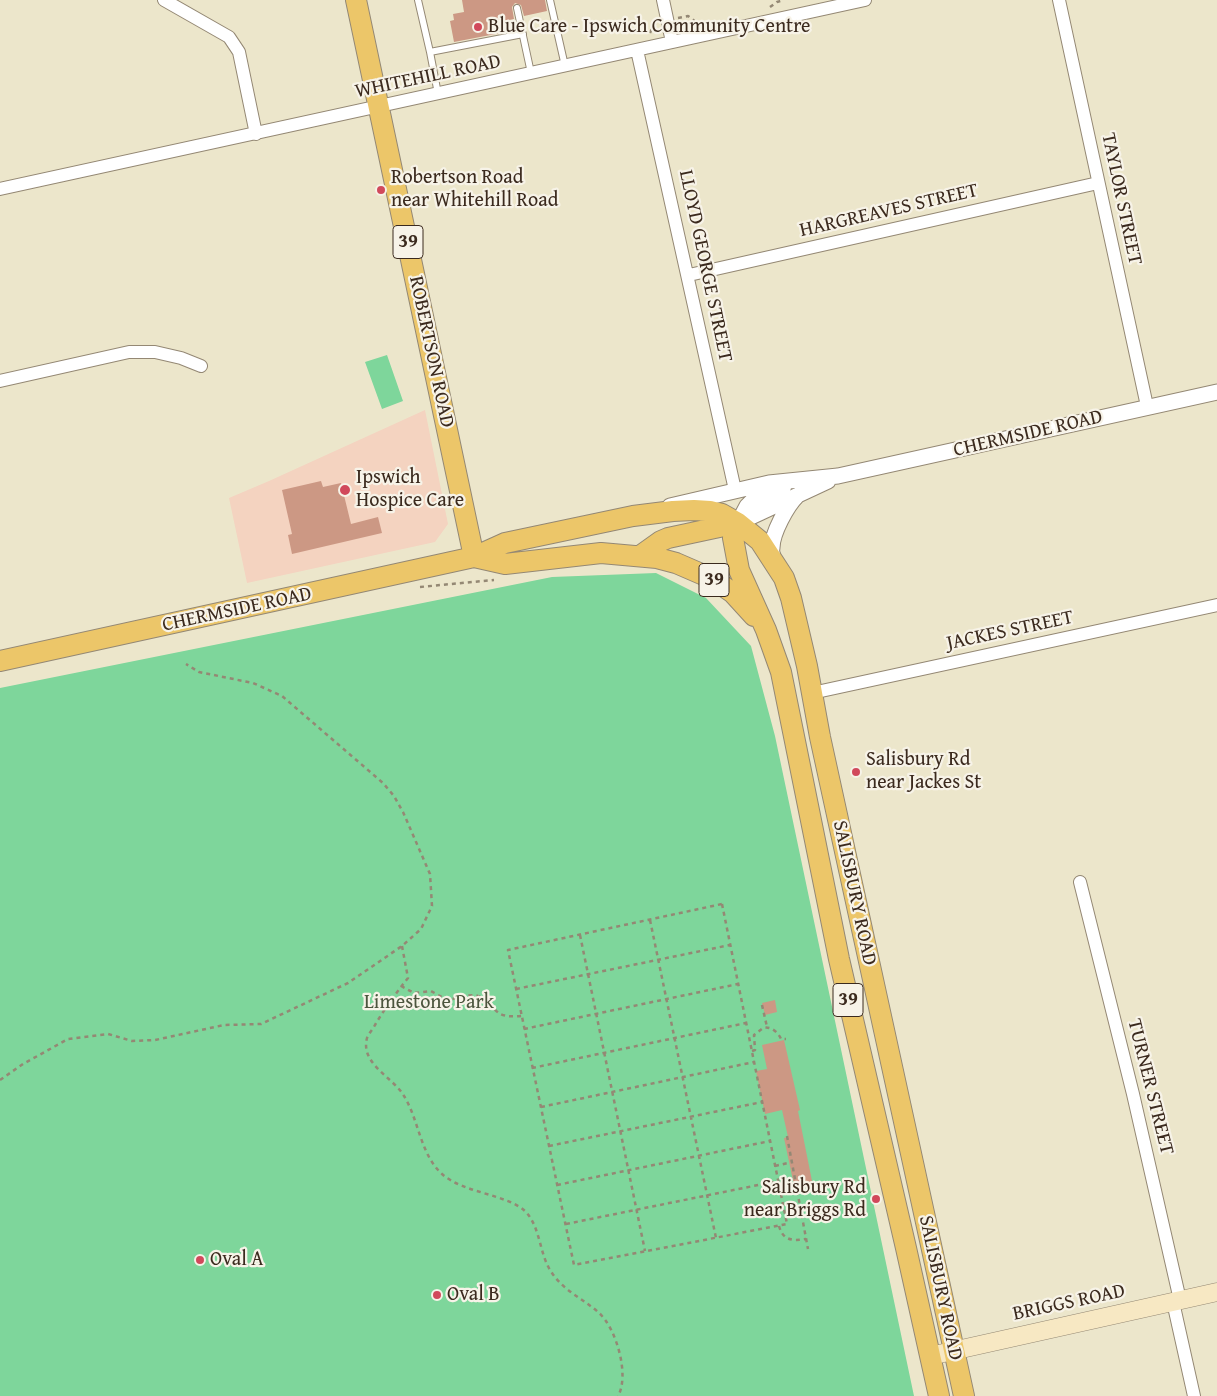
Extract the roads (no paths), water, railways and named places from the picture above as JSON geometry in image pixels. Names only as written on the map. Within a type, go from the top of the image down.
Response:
[{"type":"main road","name":"ROBERTSON ROAD","points":[[356,0],[474,557]]},
{"type":"main road","name":"SALISBURY ROAD","points":[[633,516],[694,510],[722,514],[738,523],[760,541],[784,578],[792,598],[964,1396]]},
{"type":"main road","name":"CHERMSIDE ROAD","points":[[0,661],[474,557],[505,543],[633,516]]},
{"type":"main road","name":"CHERMSIDE ROAD","points":[[474,557],[505,564],[601,553],[636,556],[668,538],[738,523]]},
{"type":"main road","name":"SALISBURY ROAD","points":[[738,523],[733,538],[740,570],[778,662],[839,959],[938,1396]]},
{"type":"main road","name":"SALISBURY ROAD","points":[[636,556],[676,562],[713,579],[744,604],[771,642]]},
{"type":"main road","points":[[786,698],[812,693]]},
{"type":"main road","name":"BRIGGS ROAD","points":[[930,1356],[1217,1292]]},
{"type":"street","points":[[164,0],[229,36],[239,52],[256,134]]},
{"type":"street","points":[[663,0],[672,42]]},
{"type":"street","name":"WHITEHILL ROAD","points":[[0,189],[865,0]]},
{"type":"street","name":"TAYLOR STREET","points":[[1059,0],[1146,406]]},
{"type":"street","name":"LLOYD GEORGE STREET","points":[[637,50],[689,275],[735,490]]},
{"type":"street","name":"HARGREAVES STREET","points":[[689,275],[1098,184]]},
{"type":"street","points":[[0,381],[129,352],[155,352],[181,358],[201,366]]},
{"type":"street","name":"CHERMSIDE ROAD","points":[[738,523],[780,502],[801,487],[838,476],[1146,406],[1217,392]]},
{"type":"street","name":"CHERMSIDE ROAD","points":[[633,516],[688,500],[768,483],[801,487]]},
{"type":"street","points":[[773,560],[772,547],[775,536],[786,512],[801,487]]},
{"type":"street","name":"JACKES STREET","points":[[812,693],[1217,605]]},
{"type":"street","name":"TURNER STREET","points":[[1080,882],[1133,1094],[1177,1301],[1194,1396]]},
{"type":"lane","points":[[418,0],[438,94]]},
{"type":"lane","points":[[550,0],[565,66]]},
{"type":"lane","points":[[517,8],[531,73]]},
{"type":"lane","points":[[430,52],[523,34]]},
{"type":"place","name":"Blue Care - Ipswich Community Centre","points":[[478,27]]},
{"type":"place","name":"Robertson Road near Whitehill Road","points":[[381,190]]},
{"type":"place","name":"Ipswich Hospice Care","points":[[345,490]]},
{"type":"place","name":"Salisbury Rd near Jackes St","points":[[856,772]]},
{"type":"place","name":"Salisbury Rd near Briggs Rd","points":[[876,1199]]},
{"type":"place","name":"Oval A","points":[[200,1260]]},
{"type":"place","name":"Oval B","points":[[437,1295]]},
{"type":"park label","name":"Limestone Park","points":[[429,1003]]}]
